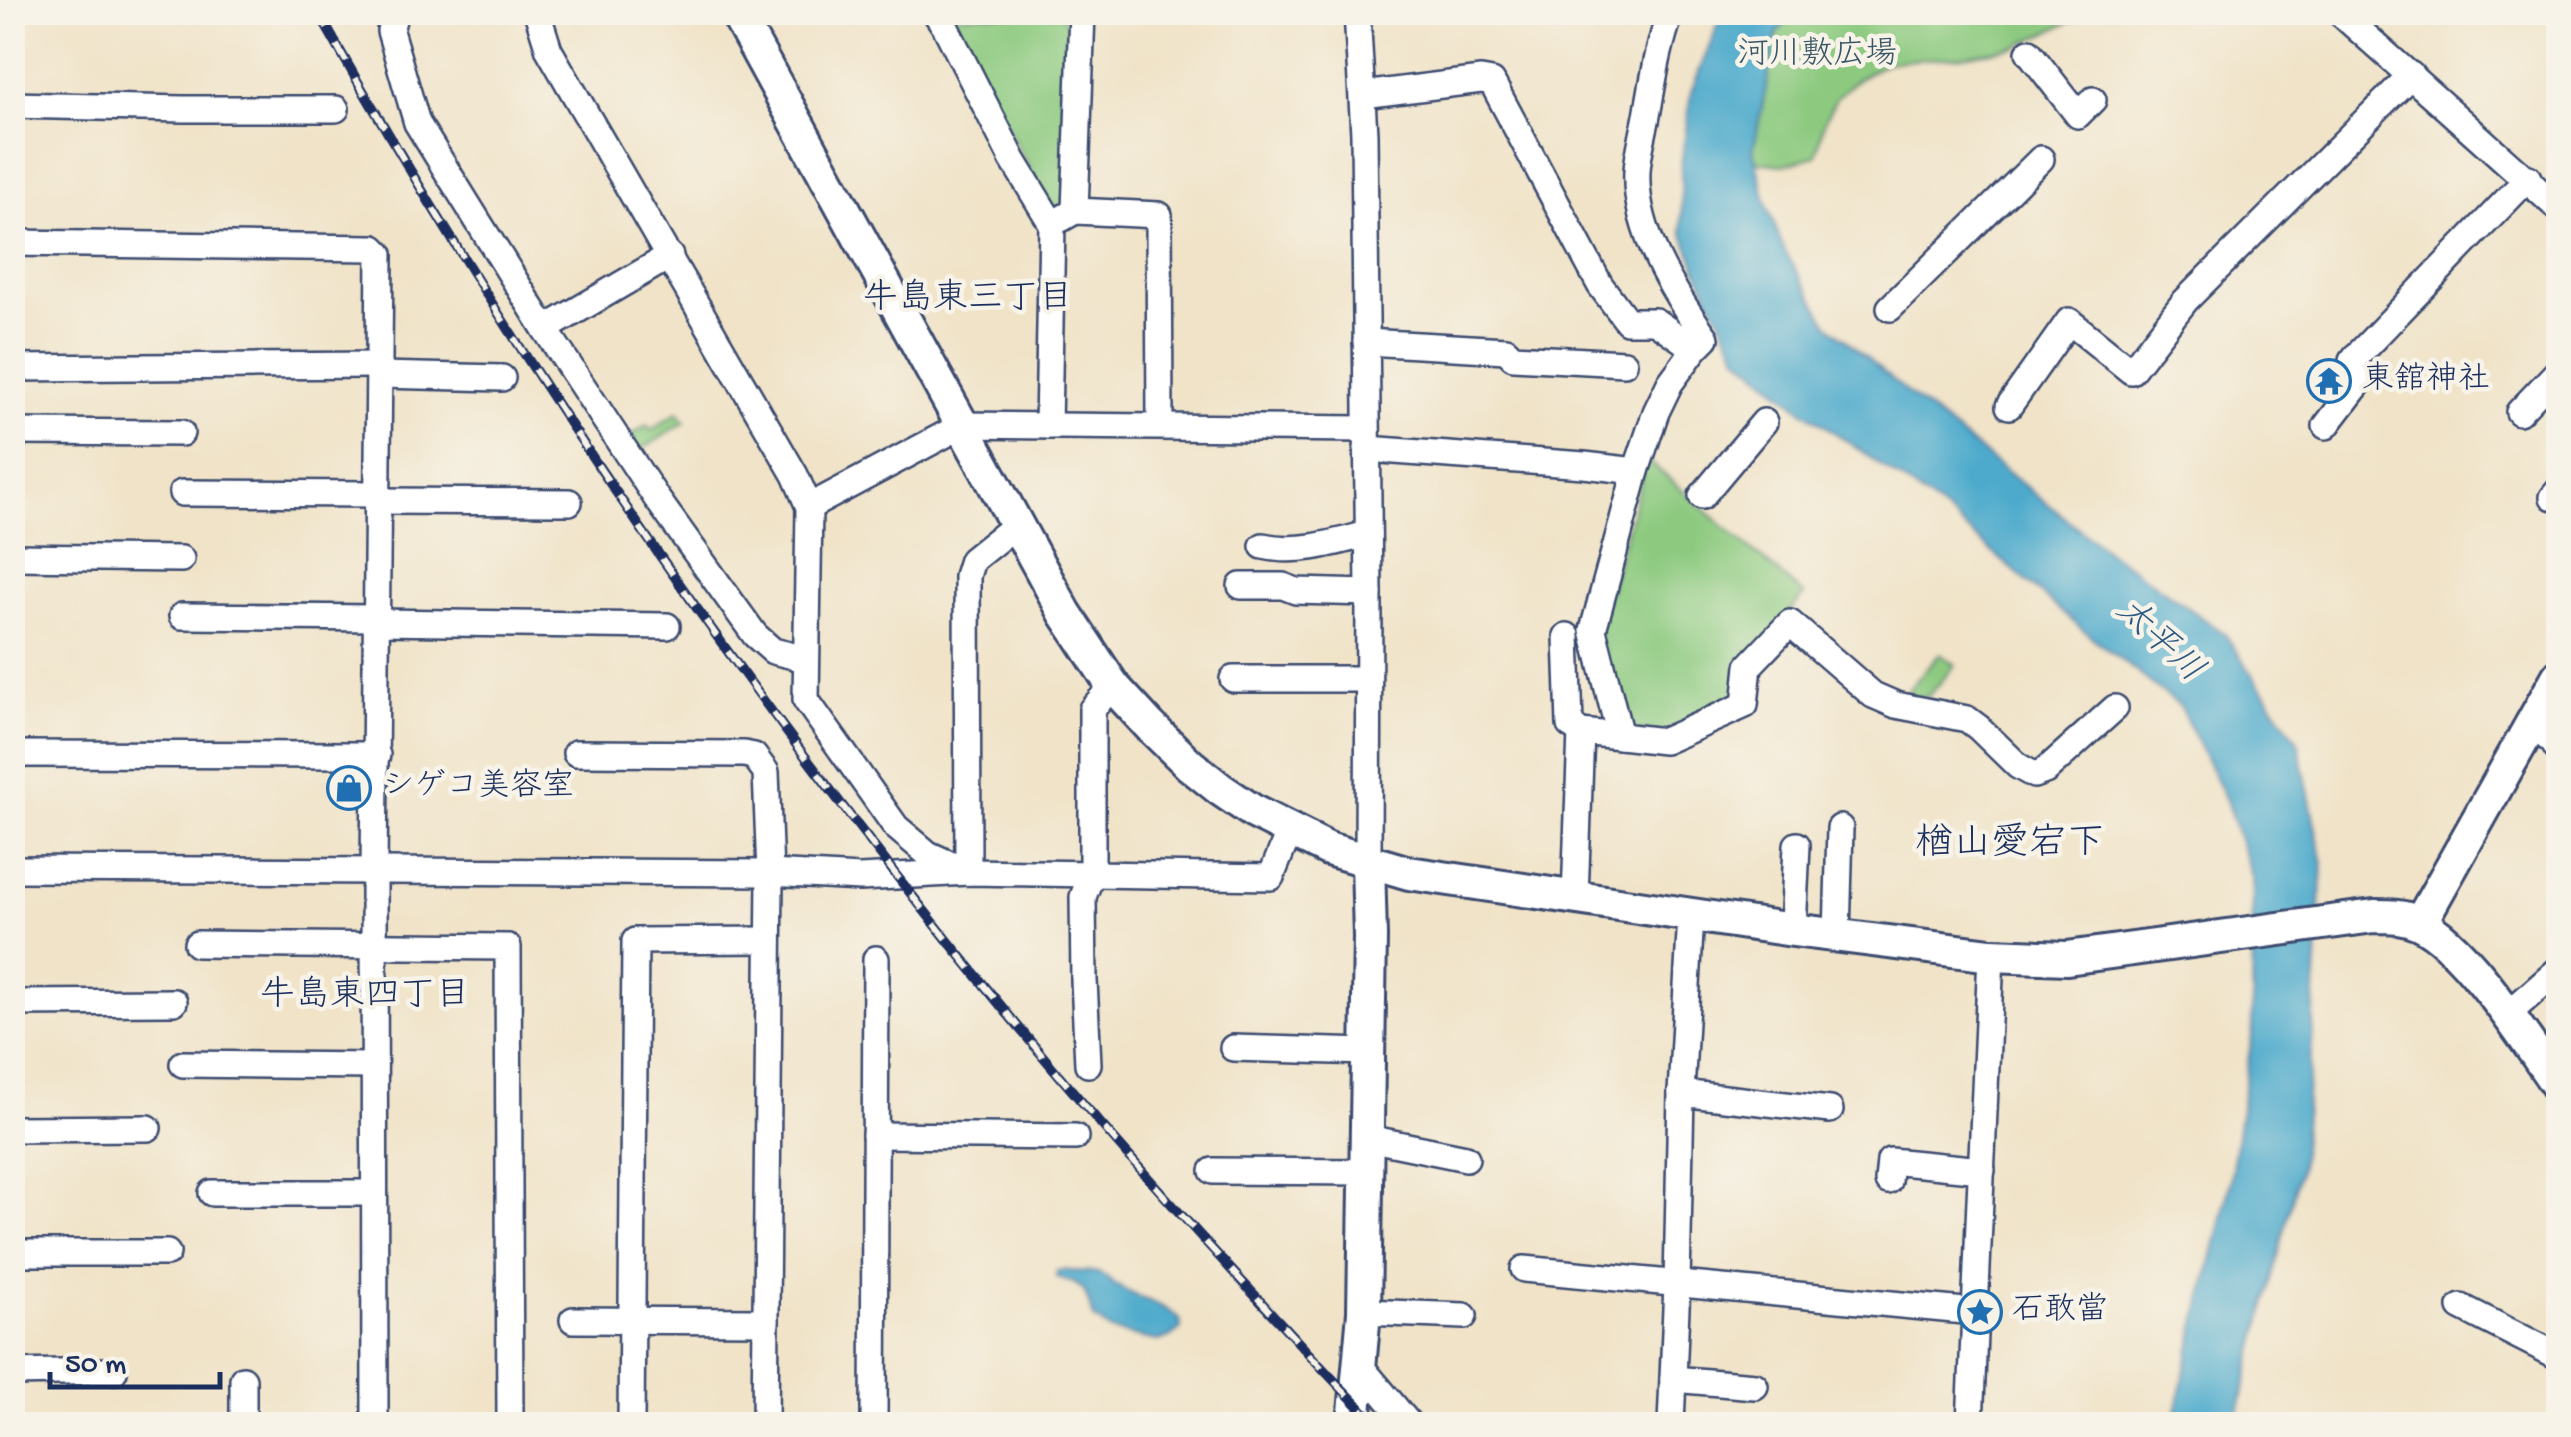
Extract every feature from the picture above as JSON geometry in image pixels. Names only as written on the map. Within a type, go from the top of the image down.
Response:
[{"type":"street","points":[[395,12],[390,31],[418,123],[545,329],[657,499],[755,635],[773,651],[806,659]]},
{"type":"street","points":[[537,12],[549,50],[795,475],[808,507],[806,700],[896,827],[928,854],[968,872]]},
{"type":"street","points":[[736,12],[1065,612],[1113,686],[1190,765],[1254,812],[1328,848],[1409,873],[1992,955],[2067,958],[2398,916],[2443,938],[2556,1078]]},
{"type":"street","points":[[935,12],[1013,160],[1052,224],[1048,426]]},
{"type":"street","points":[[1075,211],[1082,12]]},
{"type":"street","points":[[1354,1424],[1364,1312],[1370,937],[1366,342],[1357,12]]},
{"type":"street","points":[[1620,736],[1593,630],[1656,412],[1670,383],[1706,338],[1677,298],[1650,240],[1640,201],[1637,172],[1660,41],[1671,12]]},
{"type":"street","points":[[2339,12],[2558,208]]},
{"type":"street","points":[[2029,52],[2078,115],[2093,100]]},
{"type":"street","points":[[2010,406],[2070,321],[2130,371],[2185,302],[2411,75]]},
{"type":"street","points":[[1362,95],[1480,80],[1492,82],[1600,285],[1627,321],[1655,321],[1694,349]]},
{"type":"street","points":[[12,106],[336,110]]},
{"type":"street","points":[[1890,308],[2041,158]]},
{"type":"street","points":[[2326,426],[2360,384],[2354,358],[2528,178]]},
{"type":"street","points":[[1052,224],[1075,211],[1160,215],[1160,426]]},
{"type":"street","points":[[12,243],[374,248],[380,254],[374,872],[375,1424]]},
{"type":"street","points":[[545,329],[670,256]]},
{"type":"street","points":[[1366,342],[1506,350],[1513,357],[1624,363]]},
{"type":"street","points":[[12,368],[379,370],[502,378]]},
{"type":"street","points":[[2519,412],[2558,371]]},
{"type":"street","points":[[1702,496],[1764,422]]},
{"type":"street","points":[[808,507],[963,425],[1160,426],[1367,439],[1636,471]]},
{"type":"street","points":[[12,432],[181,433]]},
{"type":"street","points":[[182,494],[570,502]]},
{"type":"street","points":[[968,872],[967,576],[972,560],[1017,524]]},
{"type":"street","points":[[1263,546],[1280,550],[1304,548],[1368,534]]},
{"type":"street","points":[[12,557],[180,559]]},
{"type":"street","points":[[1241,586],[1369,593]]},
{"type":"street","points":[[182,616],[668,626]]},
{"type":"street","points":[[1567,636],[1570,726],[1581,732],[1664,742],[1745,705],[1749,666],[1790,623],[1873,695],[1896,705],[1967,719],[2018,766],[2034,775],[2045,771],[2115,708]]},
{"type":"street","points":[[2420,924],[2558,678]]},
{"type":"street","points":[[1233,680],[1367,680]]},
{"type":"street","points":[[1088,1064],[1084,896],[1092,873],[1092,709],[1113,686]]},
{"type":"street","points":[[2530,724],[2558,750]]},
{"type":"street","points":[[1575,898],[1581,732]]},
{"type":"street","points":[[576,753],[754,756],[766,772],[770,874],[765,1424]]},
{"type":"street","points":[[12,754],[376,755]]},
{"type":"street","points":[[1837,936],[1840,828]]},
{"type":"street","points":[[12,869],[770,874],[860,878],[968,872],[1271,876],[1290,830]]},
{"type":"street","points":[[1793,930],[1797,846]]},
{"type":"street","points":[[1671,1424],[1681,1093],[1692,915]]},
{"type":"street","points":[[631,1424],[635,941],[769,940]]},
{"type":"street","points":[[197,944],[508,947],[510,1424]]},
{"type":"street","points":[[1970,1424],[1992,955]]},
{"type":"street","points":[[874,1424],[876,959]]},
{"type":"street","points":[[2507,1015],[2558,970]]},
{"type":"street","points":[[12,1003],[174,1002]]},
{"type":"street","points":[[1234,1048],[1368,1052]]},
{"type":"street","points":[[183,1064],[374,1066]]},
{"type":"street","points":[[1681,1093],[1830,1110]]},
{"type":"street","points":[[12,1129],[148,1128]]},
{"type":"street","points":[[875,1135],[1076,1137]]},
{"type":"street","points":[[1368,1138],[1466,1158]]},
{"type":"street","points":[[1888,1181],[1890,1161],[1982,1170]]},
{"type":"street","points":[[1213,1171],[1366,1172]]},
{"type":"street","points":[[212,1192],[374,1193]]},
{"type":"street","points":[[12,1253],[166,1253]]},
{"type":"street","points":[[1524,1268],[1975,1312]]},
{"type":"street","points":[[2461,1307],[2558,1356]]},
{"type":"street","points":[[1364,1312],[1464,1316]]},
{"type":"street","points":[[573,1320],[766,1321]]},
{"type":"street","points":[[1360,1367],[1409,1424]]},
{"type":"street","points":[[12,1373],[114,1371]]},
{"type":"street","points":[[243,1379],[243,1424]]},
{"type":"street","points":[[1673,1379],[1755,1386]]},
{"type":"green space","name":"河川敷広場","points":[[1794,13],[2089,13],[2016,47],[1888,62],[1857,79],[1837,97],[1824,122],[1816,156],[1783,165],[1756,162],[1753,150],[1777,33]]},
{"type":"green space","points":[[1060,14],[1067,23],[1066,200],[1057,209],[1050,207],[947,15]]},
{"type":"green space","points":[[678,412],[685,422],[640,451],[630,436],[647,425],[651,430]]},
{"type":"green space","points":[[1647,460],[1804,595],[1740,668],[1738,701],[1667,735],[1623,729],[1597,630]]},
{"type":"green space","points":[[1940,654],[1955,665],[1928,697],[1913,696],[1907,691]]},
{"type":"water","name":"太平川","points":[[1726,13],[1794,13],[1777,33],[1753,150],[1768,209],[1785,252],[1829,325],[1918,402],[2106,550],[2224,633],[2298,741],[2323,864],[2312,1043],[2300,1168],[2236,1424],[2173,1424],[2230,1183],[2252,1035],[2253,880],[2226,800],[2179,705],[2084,631],[1945,511],[1796,405],[1738,355],[1682,230],[1681,167],[1691,92]]},
{"type":"water","points":[[1057,1271],[1103,1275],[1173,1314],[1180,1320],[1181,1329],[1157,1341],[1111,1331],[1094,1318],[1084,1290],[1056,1277]]},
{"type":"railway","points":[[318,12],[471,271],[552,397],[636,522],[811,765],[1089,1111],[1377,1424]]},
{"type":"place","name":"東舘神社","points":[[2329,381]]},
{"type":"place","name":"シゲコ美容室","points":[[349,788]]},
{"type":"place","name":"石敢當","points":[[1980,1312]]},
{"type":"district","name":"牛島東三丁目","points":[[968,300]]},
{"type":"district","name":"楢山愛宕下","points":[[2010,846]]},
{"type":"district","name":"牛島東四丁目","points":[[365,997]]}]
